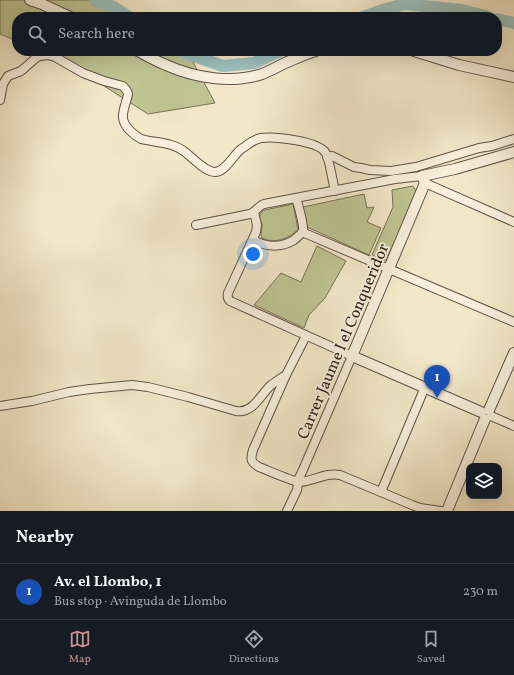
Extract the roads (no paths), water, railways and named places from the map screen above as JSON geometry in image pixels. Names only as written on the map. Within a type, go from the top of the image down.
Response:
[{"type":"street","points":[[30,0],[59,12]]},
{"type":"street","points":[[0,100],[3,84],[8,76],[21,71],[40,56]]},
{"type":"street","points":[[52,56],[83,73],[123,86],[128,94],[123,120],[126,127],[141,139],[176,146],[200,165],[211,171],[217,172],[222,170],[240,150],[257,139],[289,139],[304,142],[320,148],[326,154],[335,191]]},
{"type":"street","points":[[148,56],[172,68],[201,76],[232,79],[251,77],[264,73],[304,56]]},
{"type":"street","points":[[429,56],[451,63],[514,77]]},
{"type":"street","points":[[327,156],[332,156],[354,167],[370,170],[391,171],[416,167],[514,139]]},
{"type":"street","points":[[196,225],[250,214],[259,206],[264,204],[395,180],[423,180],[514,152]]},
{"type":"street","points":[[423,180],[514,222]]},
{"type":"street","name":"Carrer Jaume I el Conqueridor","points":[[287,511],[297,490],[302,472],[389,269],[423,180]]},
{"type":"street","points":[[253,240],[270,246],[281,245],[299,236],[303,227],[296,198]]},
{"type":"street","points":[[254,212],[257,225],[253,240],[228,293],[228,299],[230,301],[306,336],[514,426]]},
{"type":"street","points":[[302,232],[514,322]]},
{"type":"street","points":[[306,336],[286,375],[251,456],[254,464],[299,482],[326,475],[336,474],[344,476],[420,508],[441,511]]},
{"type":"street","points":[[447,511],[486,414],[514,353]]},
{"type":"street","points":[[0,406],[32,402],[69,392],[132,385],[148,387],[236,411],[242,411],[251,407],[270,387],[286,375]]},
{"type":"street","points":[[381,492],[425,388]]},
{"type":"waterway","points":[[95,0],[114,7],[122,12]]},
{"type":"waterway","points":[[377,12],[405,4],[470,12]]},
{"type":"waterway","points":[[502,20],[514,23]]},
{"type":"waterway","points":[[194,56],[223,66],[254,63],[269,56]]},
{"type":"place","name":"Av. el Llombo, 1","points":[[437,398]]}]
